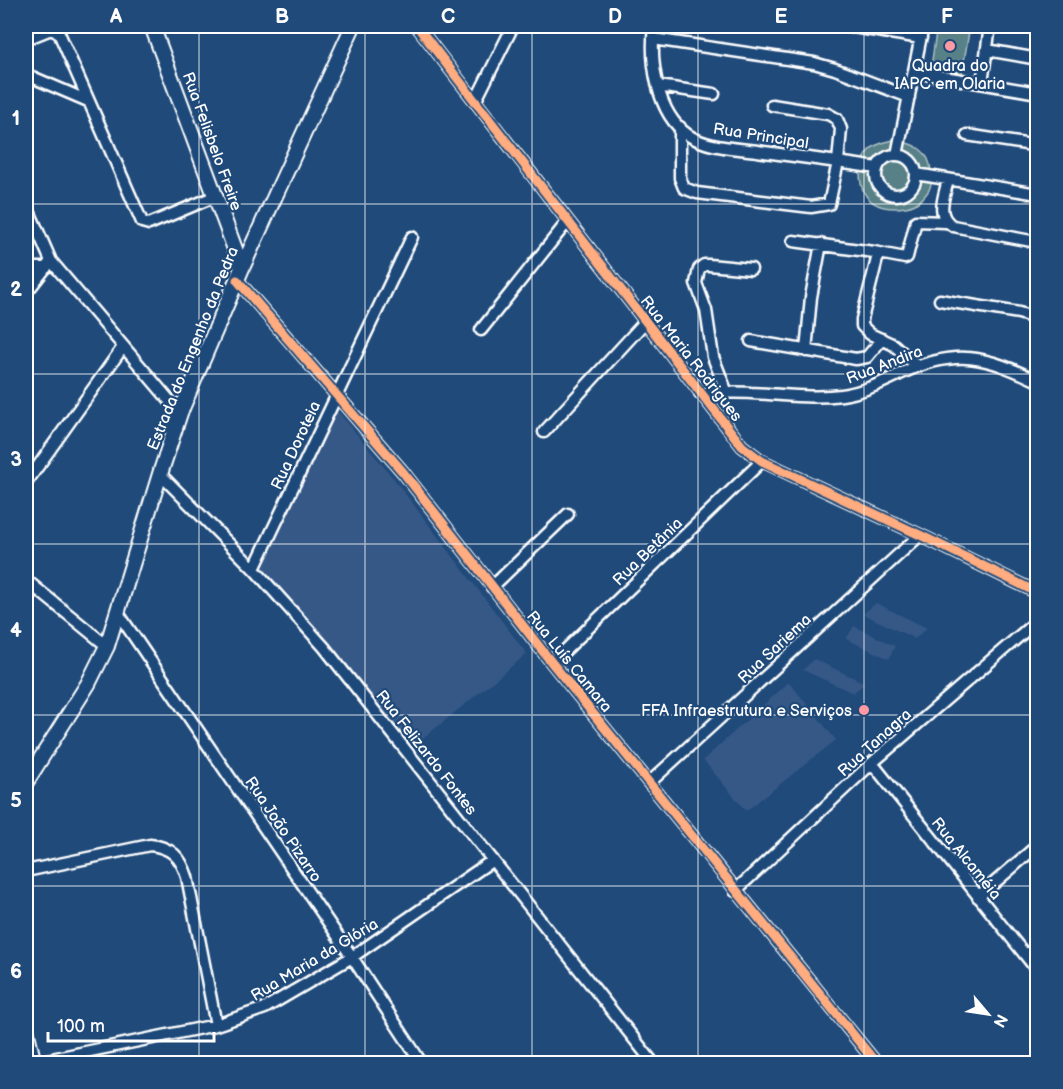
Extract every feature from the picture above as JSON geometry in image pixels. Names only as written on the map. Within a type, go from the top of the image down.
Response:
[{"type":"street","name":"Rua Felisbelo Freire","points":[[152,26],[216,196],[239,274]]},
{"type":"street","name":"Estrada do Engenho da Pedra","points":[[26,782],[88,684],[107,646],[180,413],[239,274],[352,26]]},
{"type":"street","name":"Rua Maria Rodrigues","points":[[417,26],[742,446],[762,461],[1038,593]]},
{"type":"street","points":[[476,100],[513,26]]},
{"type":"street","name":"Rua Principal","points":[[654,26],[653,39],[658,86],[668,110],[688,135],[714,145],[877,168]]},
{"type":"street","points":[[847,26],[921,38]]},
{"type":"street","points":[[897,155],[923,26]]},
{"type":"street","points":[[982,83],[990,26]]},
{"type":"street","points":[[26,39],[51,29],[57,30],[142,222],[149,224],[216,196]]},
{"type":"street","points":[[653,39],[814,63],[909,97]]},
{"type":"street","points":[[987,51],[1038,59]]},
{"type":"street","points":[[915,72],[1038,93]]},
{"type":"street","points":[[32,77],[88,101]]},
{"type":"street","points":[[658,86],[714,94]]},
{"type":"street","points":[[680,127],[681,186],[698,193],[811,207],[829,204],[838,162],[841,129],[837,119],[828,114],[772,105]]},
{"type":"street","points":[[967,135],[1038,146]]},
{"type":"street","points":[[897,155],[910,160],[916,174],[912,187],[900,195],[893,195],[879,186],[876,178],[877,168],[884,159],[897,155]]},
{"type":"street","points":[[916,174],[1038,195]]},
{"type":"street","points":[[945,222],[942,213],[948,180]]},
{"type":"street","points":[[26,204],[48,264],[180,413]]},
{"type":"street","points":[[481,330],[568,221]]},
{"type":"street","points":[[793,241],[905,258],[916,221],[945,222],[953,226],[1031,241]]},
{"type":"street","name":"Rua Doroteia","points":[[254,568],[412,237]]},
{"type":"street","points":[[806,351],[811,297],[821,244]]},
{"type":"street","points":[[877,259],[862,326],[870,334],[903,352],[917,366]]},
{"type":"street","points":[[26,268],[48,264]]},
{"type":"street","points":[[26,293],[48,264]]},
{"type":"street","points":[[727,393],[713,357],[706,310],[696,283],[696,276],[704,265],[752,269]]},
{"type":"street","name":"Rua Luís Camara","points":[[239,274],[403,472],[552,663],[876,1064]]},
{"type":"street","points":[[940,300],[1019,313],[1038,319]]},
{"type":"street","points":[[544,432],[645,322]]},
{"type":"street","points":[[752,341],[862,359],[870,354],[882,339]]},
{"type":"street","points":[[26,483],[123,347]]},
{"type":"street","name":"Rua Andira","points":[[700,393],[810,397],[843,395],[869,389],[917,366],[960,357],[996,363],[1038,381]]},
{"type":"street","name":"Rua Betânia","points":[[552,663],[762,461]]},
{"type":"street","name":"Rua Felizardo Fontes","points":[[160,474],[254,568],[324,647],[654,1064]]},
{"type":"street","points":[[492,587],[568,514]]},
{"type":"street","name":"Rua Sariema","points":[[649,783],[920,535]]},
{"type":"street","points":[[26,580],[107,646]]},
{"type":"street","name":"Rua João Pizarro","points":[[118,613],[422,1064]]},
{"type":"street","name":"Rua Tanagra","points":[[735,891],[872,763],[1038,620]]},
{"type":"street","name":"Rua Alcaméia","points":[[872,763],[1038,971]]},
{"type":"street","points":[[978,897],[1038,844]]},
{"type":"street","points":[[26,871],[150,845],[171,850],[178,858],[187,877],[216,1025]]},
{"type":"street","name":"Rua Maria da Glória","points":[[31,1063],[216,1025],[266,1008],[352,957],[493,860]]},
{"type":"street","points":[[1025,955],[1038,948]]},
{"type":"street","points":[[26,1029],[31,1063]]},
{"type":"shaded area","points":[[336,409],[394,479],[527,654],[410,749],[317,630],[260,567]]},
{"type":"shaded area","points":[[876,603],[927,628],[915,639],[863,614]]},
{"type":"shaded area","points":[[854,626],[895,646],[889,659],[846,639]]},
{"type":"shaded area","points":[[814,659],[865,683],[853,693],[803,670]]},
{"type":"shaded area","points":[[789,682],[836,740],[746,811],[703,760]]},
{"type":"green space","name":"Quadra do IAPC em Olaria","points":[[937,26],[970,26],[962,73],[931,67]]},
{"type":"green space","points":[[893,140],[914,145],[924,153],[930,164],[932,179],[929,190],[918,202],[905,207],[890,208],[878,205],[869,199],[864,193],[860,176],[868,151],[877,145]]},
{"type":"cycle path","points":[[417,26],[742,446],[762,461],[1038,593]]},
{"type":"cycle path","points":[[237,280],[403,472],[552,663],[877,1064]]},
{"type":"place","name":"Quadra do IAPC em Olaria","points":[[950,46]]},
{"type":"place","name":"FFA Infraestrutura e Serviços","points":[[864,710]]}]
